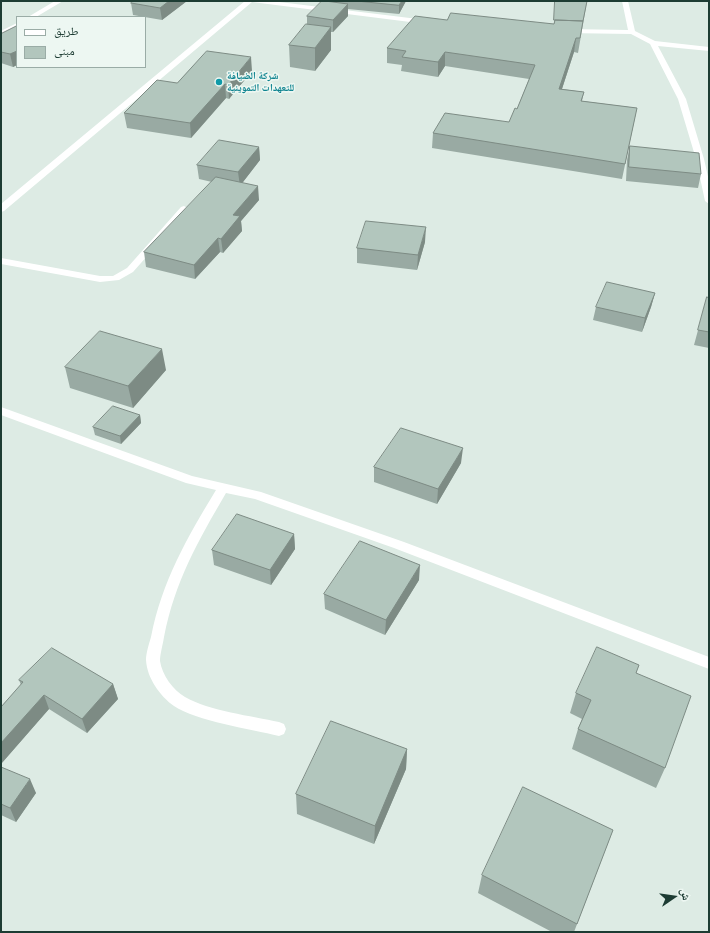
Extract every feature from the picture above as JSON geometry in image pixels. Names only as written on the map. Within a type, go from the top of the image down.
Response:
[{"type":"street","points":[[33,16],[60,1]]},
{"type":"street","points":[[1,208],[249,1]]},
{"type":"street","points":[[255,1],[412,21],[434,22]]},
{"type":"street","points":[[625,1],[632,32]]},
{"type":"street","points":[[1,34],[16,26]]},
{"type":"street","points":[[560,30],[632,32],[654,43],[678,47],[709,49]]},
{"type":"street","points":[[654,43],[682,99],[709,201]]},
{"type":"street","points":[[1,261],[112,280],[123,276],[130,270],[184,209]]},
{"type":"street","points":[[1,411],[153,467],[223,488],[257,495],[384,540],[709,663]]},
{"type":"street","points":[[223,488],[188,547],[172,583],[159,628],[153,660],[159,681],[179,701],[199,710],[279,729]]},
{"type":"building","points":[[133,1],[169,1],[160,8],[131,3]]},
{"type":"building","points":[[322,1],[348,4],[333,20],[307,16]]},
{"type":"building","points":[[357,1],[402,1],[399,5]]},
{"type":"building","points":[[555,1],[587,1],[583,21],[554,20]]},
{"type":"building","points":[[451,13],[554,24],[555,20],[583,21],[580,38],[576,38],[559,89],[584,92],[581,101],[637,108],[625,164],[433,133],[445,113],[509,122],[515,108],[517,109],[535,65],[445,52],[438,62],[402,57],[406,51],[387,48],[415,16],[447,20]]},
{"type":"building","points":[[306,24],[331,27],[315,48],[289,45]]},
{"type":"building","points":[[16,26],[16,51],[10,54],[1,52],[1,34]]},
{"type":"building","points":[[207,51],[251,57],[228,85],[225,84],[190,123],[124,113],[157,80],[177,83]]},
{"type":"building","points":[[219,140],[259,147],[238,172],[197,165]]},
{"type":"building","points":[[630,146],[699,153],[701,174],[629,167]]},
{"type":"building","points":[[216,177],[258,186],[233,215],[240,216],[221,239],[218,238],[194,265],[144,252]]},
{"type":"building","points":[[366,221],[426,227],[418,255],[357,248]]},
{"type":"building","points":[[607,282],[655,293],[645,318],[596,307]]},
{"type":"building","points":[[707,297],[709,298],[709,332],[698,330]]},
{"type":"building","points":[[100,331],[162,349],[128,386],[65,367]]},
{"type":"building","points":[[113,406],[140,415],[120,436],[93,427]]},
{"type":"building","points":[[401,428],[463,448],[438,489],[374,467]]},
{"type":"building","points":[[237,514],[294,534],[270,570],[212,550]]},
{"type":"building","points":[[360,541],[420,565],[386,620],[324,594]]},
{"type":"building","points":[[597,647],[639,665],[636,673],[691,696],[665,768],[578,729],[591,700],[576,693]]},
{"type":"building","points":[[52,648],[113,684],[82,719],[44,695],[1,743],[1,707],[23,682],[19,680]]},
{"type":"building","points":[[331,721],[407,749],[375,826],[296,794]]},
{"type":"building","points":[[1,767],[30,779],[10,808],[1,804]]},
{"type":"building","points":[[523,787],[613,830],[577,924],[482,875]]},
{"type":"place","name":"شركة الضيافة للتعهدات التموينية","points":[[219,82]]}]
